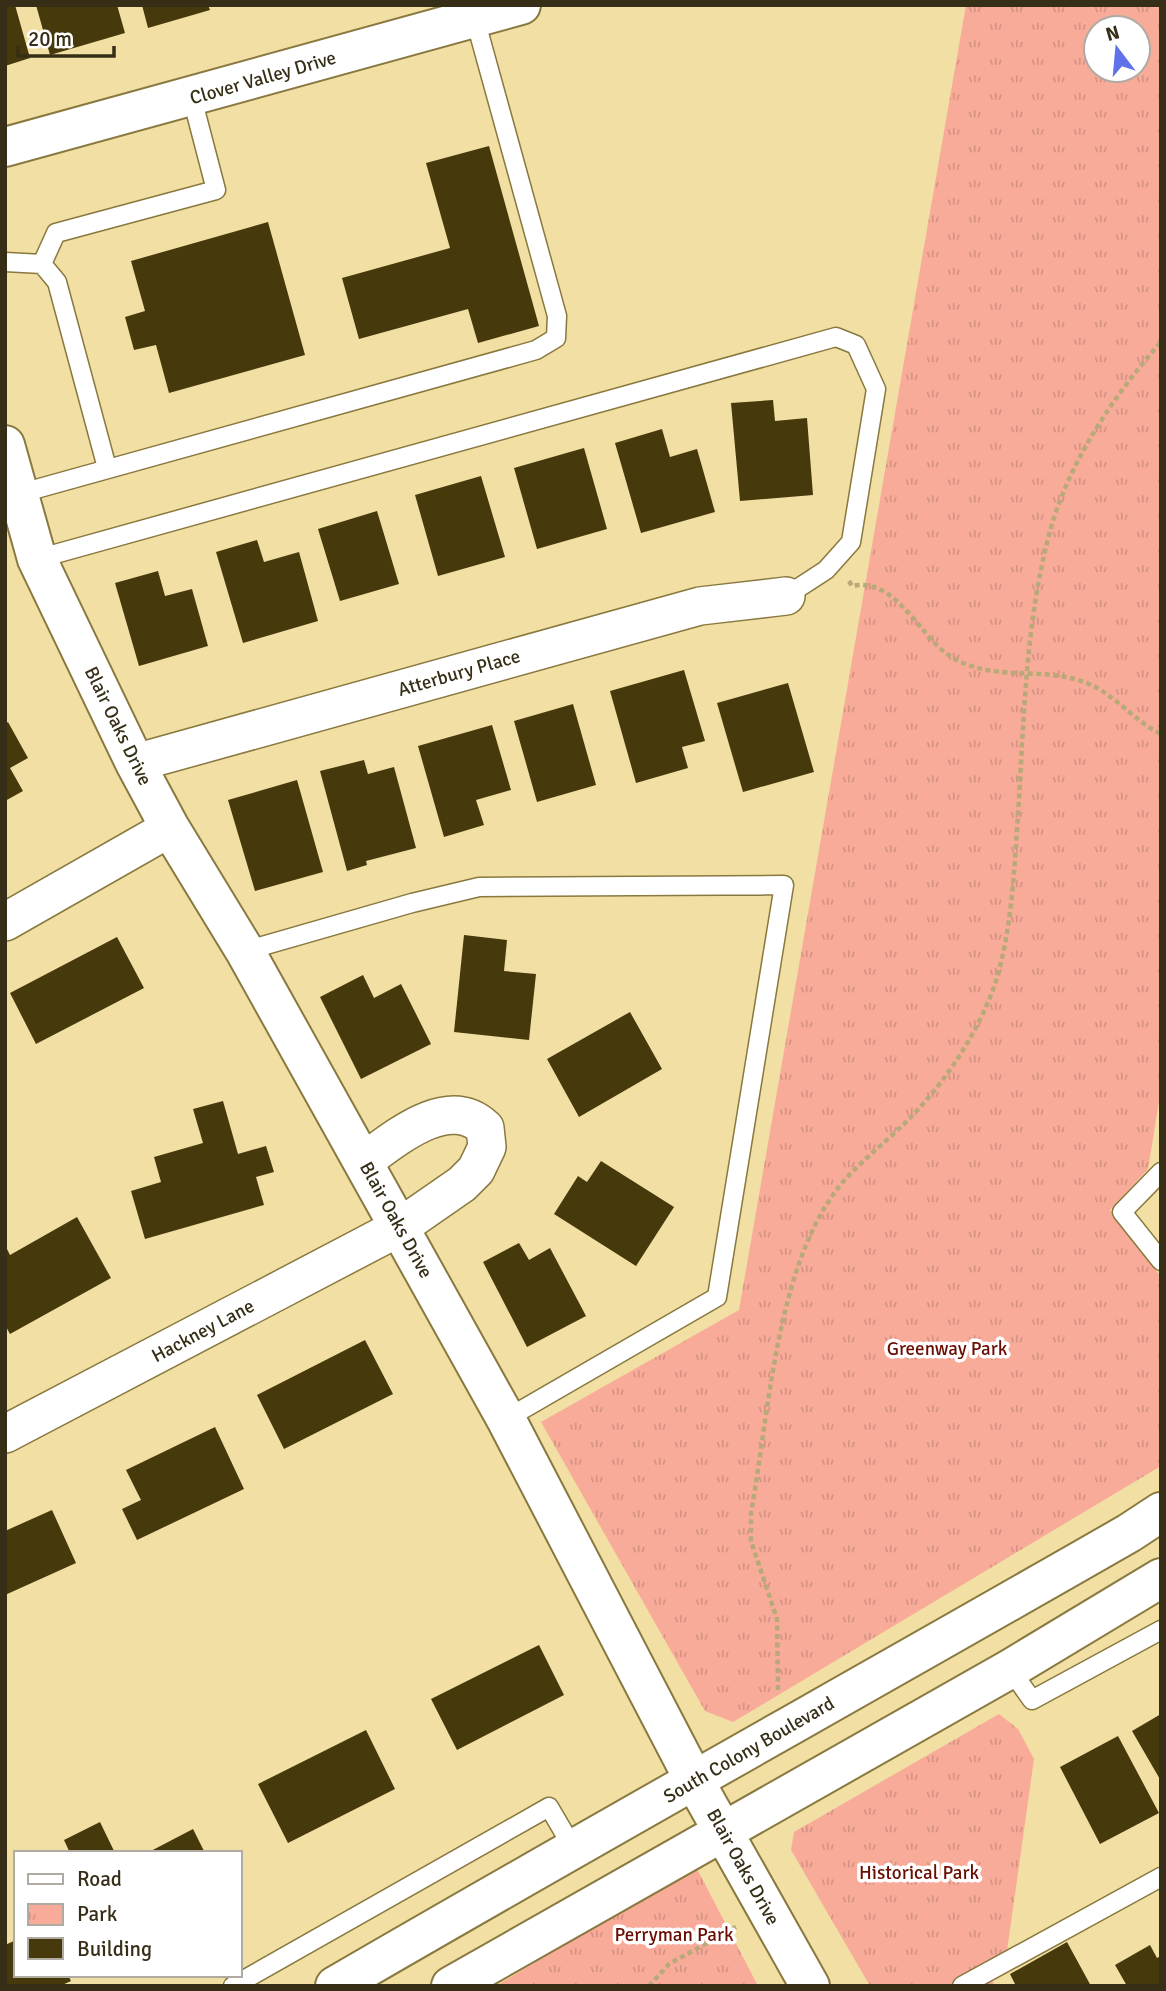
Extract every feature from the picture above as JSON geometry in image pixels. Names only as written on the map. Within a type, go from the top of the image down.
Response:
[{"type":"street","name":"Clover Valley Drive","points":[[5,147],[192,98],[520,5]]},
{"type":"street","name":"Blair Oaks Drive","points":[[5,445],[37,559],[135,764],[170,828],[245,951],[400,1227],[506,1419],[695,1782],[810,1986]]},
{"type":"street","name":"Atterbury Place","points":[[135,764],[700,607],[786,596]]},
{"type":"street","points":[[5,922],[170,828]]},
{"type":"street","name":"Hackney Lane","points":[[5,1434],[400,1227],[462,1184],[476,1170],[487,1147],[485,1128],[465,1114],[445,1116],[399,1136],[363,1162]]},
{"type":"street","name":"South Colony Boulevard","points":[[335,1986],[1129,1533],[1161,1512]]},
{"type":"street","points":[[451,1986],[1010,1669],[1161,1578]]},
{"type":"lane","points":[[18,494],[536,350],[556,338],[557,316],[475,19]]},
{"type":"lane","points":[[42,264],[56,233],[216,190],[192,98]]},
{"type":"lane","points":[[5,262],[42,264],[57,282],[107,468]]},
{"type":"lane","points":[[37,559],[836,337],[856,345],[876,389],[851,542],[826,570],[786,596]]},
{"type":"lane","points":[[245,951],[412,903],[480,887],[784,885],[717,1297],[506,1419]]},
{"type":"lane","points":[[1161,1172],[1122,1212],[1161,1261]]},
{"type":"lane","points":[[1010,1669],[1032,1700],[1161,1630]]},
{"type":"lane","points":[[244,1983],[549,1807],[573,1848]]},
{"type":"lane","points":[[962,1986],[1161,1877]]},
{"type":"path","points":[[778,1690],[777,1619],[751,1541],[754,1493],[786,1303],[812,1232],[838,1188],[937,1088],[965,1045],[994,986],[1013,881],[1028,673],[1039,581],[1049,533],[1070,479],[1100,423],[1161,342]]},
{"type":"path","points":[[836,559],[852,586],[862,584],[879,587],[945,653],[966,666],[990,673],[1053,674],[1083,681],[1106,693],[1161,734]]},
{"type":"path","points":[[649,1986],[669,1964],[736,1927]]},
{"type":"green space","name":"Greenway Park","points":[[966,5],[1161,5],[1161,1089],[1148,1169],[1110,1210],[1161,1277],[1161,1466],[733,1722],[705,1711],[541,1422],[739,1310]]},
{"type":"green space","name":"Historical Park","points":[[999,1714],[1018,1729],[1034,1759],[1007,1951],[984,1966],[995,1986],[870,1986],[791,1850],[794,1832]]},
{"type":"green space","name":"Perryman Park","points":[[695,1865],[758,1986],[496,1986]]},
{"type":"building","points":[[5,5],[15,5],[30,58],[5,66]]},
{"type":"building","points":[[36,5],[117,5],[125,33],[50,55]]},
{"type":"building","points":[[142,5],[208,5],[210,10],[148,28]]},
{"type":"building","points":[[489,146],[539,326],[478,343],[468,309],[359,339],[342,278],[450,248],[426,163]]},
{"type":"building","points":[[268,222],[305,355],[169,393],[156,345],[134,350],[125,317],[145,311],[131,261]]},
{"type":"building","points":[[773,400],[775,421],[807,418],[813,495],[740,501],[731,403]]},
{"type":"building","points":[[662,429],[670,457],[697,449],[715,512],[641,533],[615,443]]},
{"type":"building","points":[[584,448],[607,529],[537,549],[514,468]]},
{"type":"building","points":[[481,476],[505,557],[438,576],[415,495]]},
{"type":"building","points":[[377,511],[399,584],[340,601],[318,529]]},
{"type":"building","points":[[257,540],[264,562],[299,552],[318,621],[243,643],[216,552]]},
{"type":"building","points":[[158,571],[165,596],[192,589],[208,646],[139,666],[115,583]]},
{"type":"building","points":[[684,670],[705,741],[682,747],[688,768],[636,783],[610,691]]},
{"type":"building","points":[[788,683],[814,772],[743,792],[717,703]]},
{"type":"building","points":[[573,704],[596,785],[537,802],[514,721]]},
{"type":"building","points":[[8,722],[28,758],[10,768],[23,791],[5,801],[5,724]]},
{"type":"building","points":[[492,725],[511,790],[476,800],[484,825],[444,837],[418,746]]},
{"type":"building","points":[[364,760],[368,774],[394,767],[416,848],[366,861],[367,865],[347,871],[320,771]]},
{"type":"building","points":[[297,780],[323,872],[255,891],[228,800]]},
{"type":"building","points":[[464,935],[507,940],[504,971],[536,974],[529,1040],[454,1032]]},
{"type":"building","points":[[117,937],[144,988],[36,1044],[10,993]]},
{"type":"building","points":[[363,975],[374,998],[401,984],[431,1044],[361,1079],[320,997]]},
{"type":"building","points":[[630,1012],[662,1069],[579,1117],[547,1059]]},
{"type":"building","points":[[223,1101],[238,1154],[266,1146],[274,1172],[256,1177],[264,1205],[145,1239],[131,1191],[161,1182],[154,1157],[203,1143],[193,1109]]},
{"type":"building","points":[[601,1161],[674,1207],[636,1266],[554,1214],[578,1176],[587,1182]]},
{"type":"building","points":[[77,1217],[111,1278],[10,1334],[5,1325],[5,1245],[10,1255]]},
{"type":"building","points":[[519,1243],[529,1260],[550,1248],[586,1316],[527,1347],[483,1262]]},
{"type":"building","points":[[365,1340],[393,1394],[284,1449],[257,1395]]},
{"type":"building","points":[[215,1427],[244,1489],[137,1540],[122,1509],[141,1500],[126,1470]]},
{"type":"building","points":[[52,1510],[76,1563],[5,1595],[5,1531]]},
{"type":"building","points":[[539,1645],[564,1695],[457,1750],[431,1699]]},
{"type":"building","points":[[1161,1714],[1161,1781],[1132,1731]]},
{"type":"building","points":[[366,1730],[395,1789],[288,1843],[258,1784]]},
{"type":"building","points":[[1118,1736],[1159,1813],[1100,1844],[1060,1767]]},
{"type":"building","points":[[100,1822],[114,1851],[69,1851],[64,1840]]},
{"type":"building","points":[[193,1829],[204,1851],[151,1851]]},
{"type":"building","points":[[14,1941],[14,1977],[69,1977],[71,1981],[60,1986],[5,1986],[5,1945]]},
{"type":"building","points":[[1067,1942],[1091,1986],[1016,1986],[1010,1974]]},
{"type":"building","points":[[1150,1945],[1157,1958],[1161,1956],[1161,1986],[1127,1986],[1115,1965]]}]
